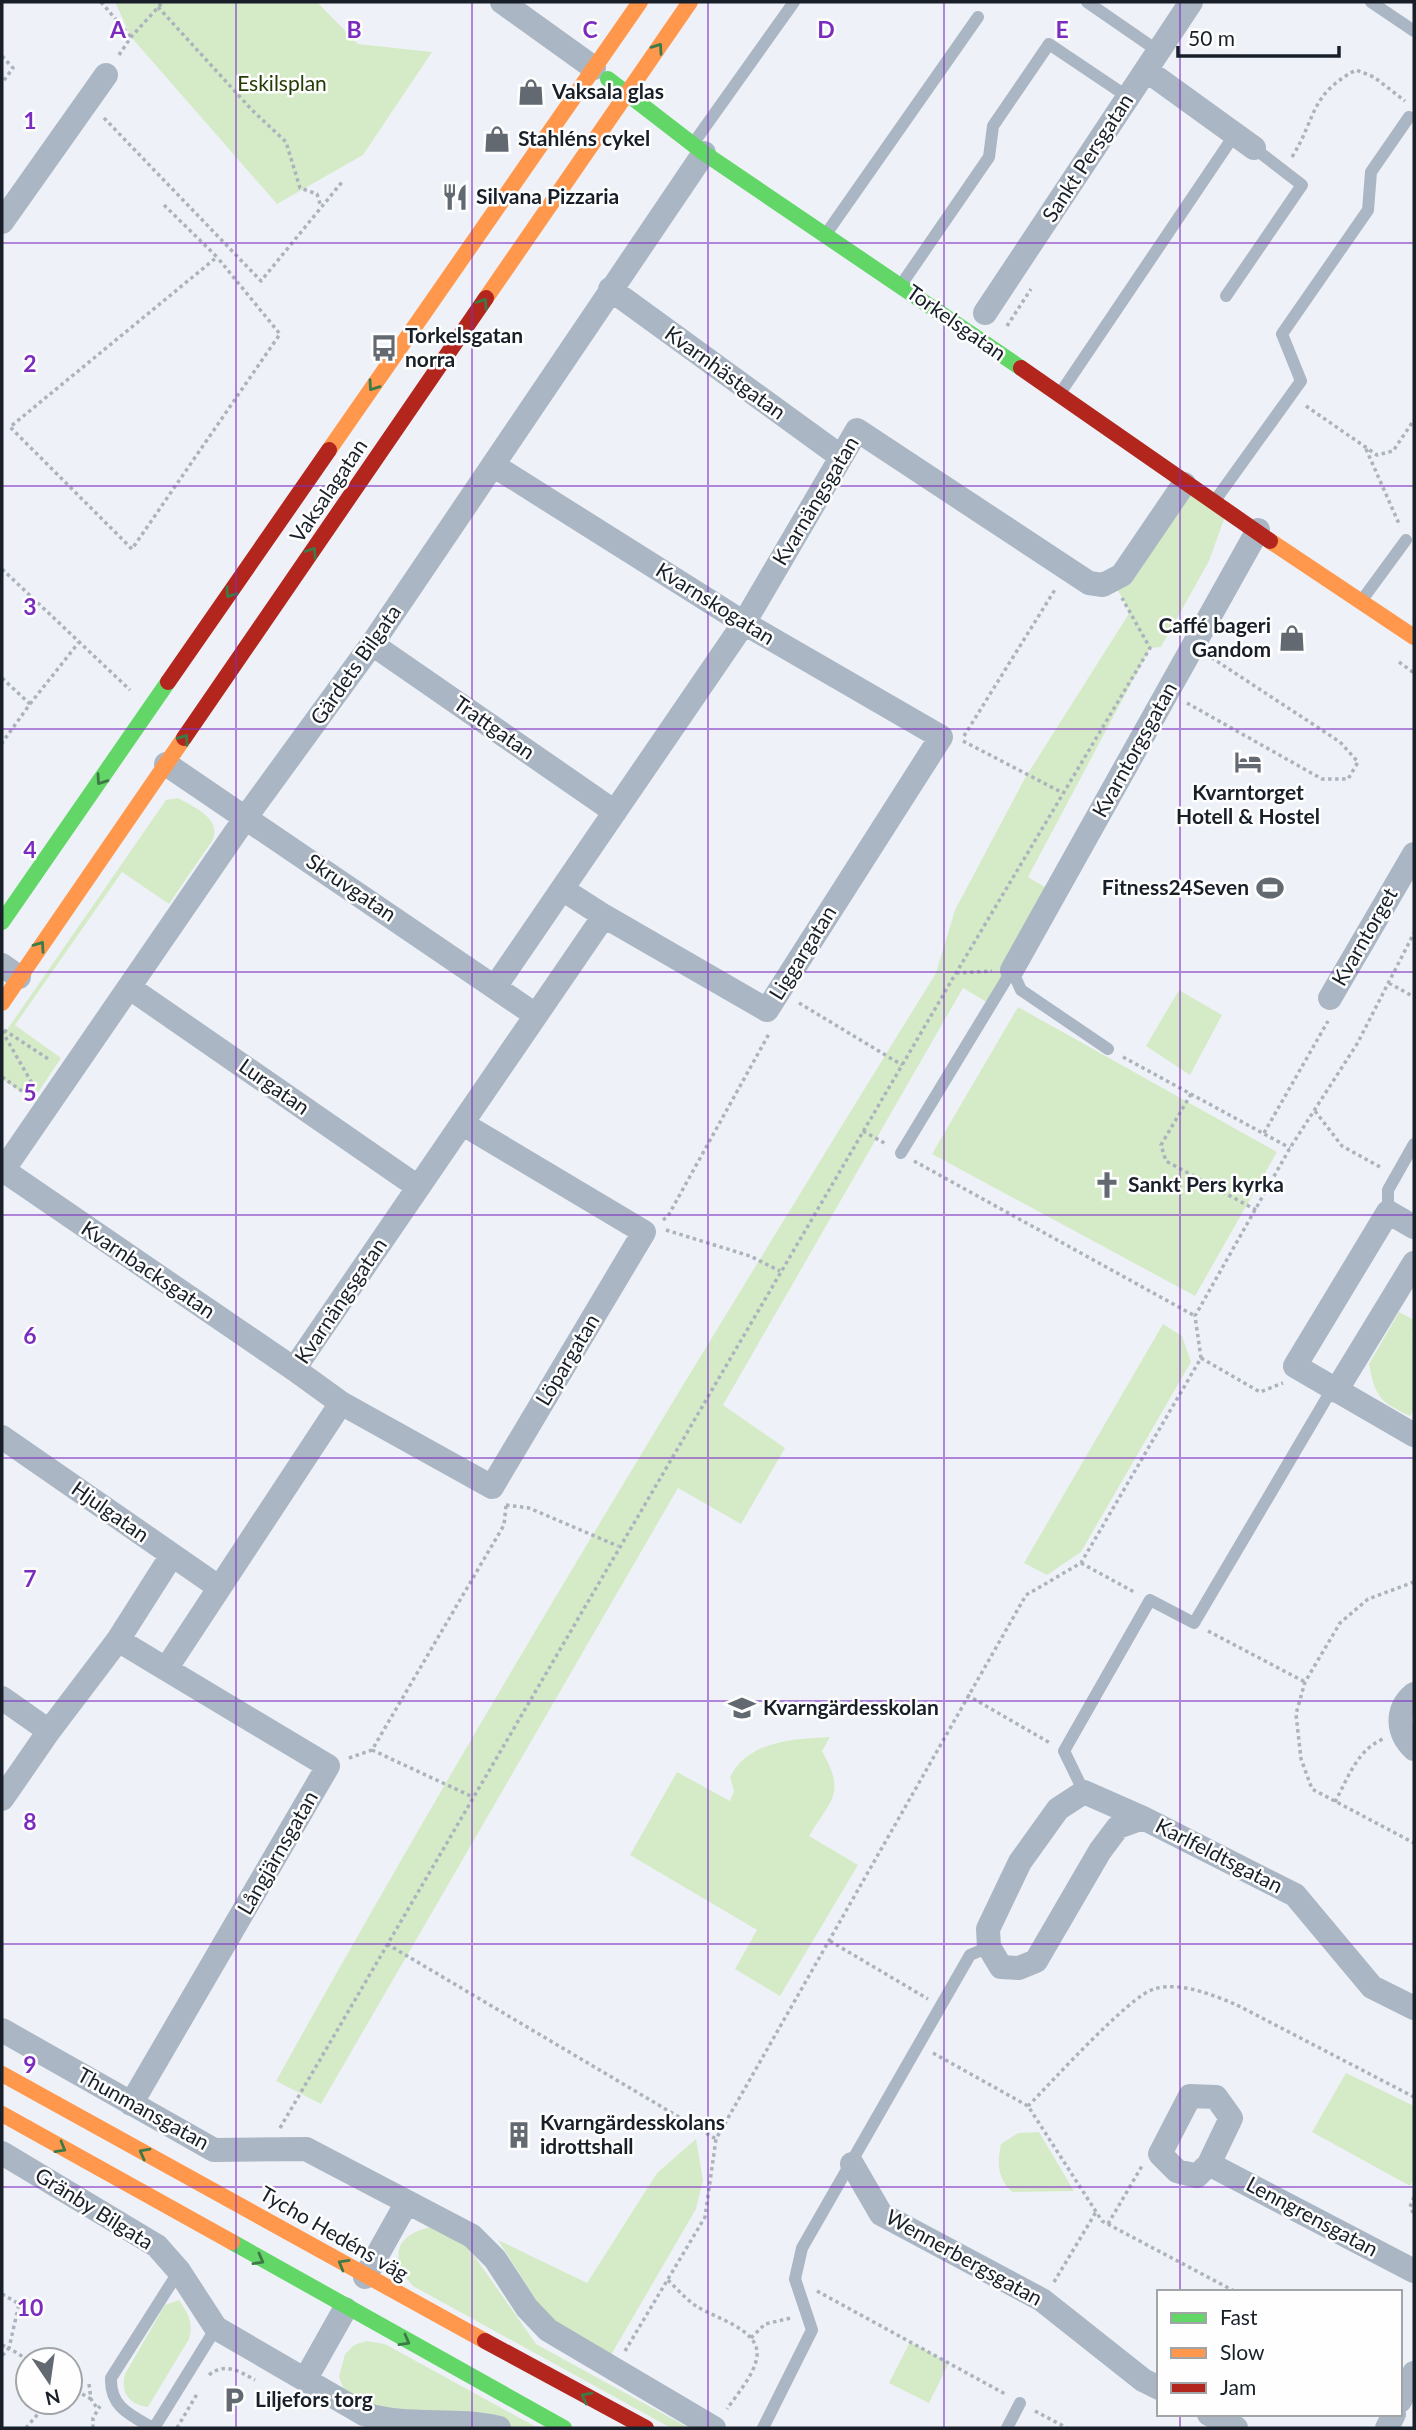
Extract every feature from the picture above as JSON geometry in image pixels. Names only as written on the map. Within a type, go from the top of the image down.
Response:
[{"type":"main road","name":"Vaksalagatan","points":[[2,922],[640,2]]},
{"type":"main road","name":"Vaksalagatan","points":[[2,1003],[11,971],[166,764],[690,2]]},
{"type":"main road","name":"Torkelsgatan","points":[[594,68],[698,149],[901,285],[1184,484],[1258,530],[1414,636]]},
{"type":"main road","name":"Tycho Hedéns väg","points":[[2,2074],[365,2277],[646,2428]]},
{"type":"main road","points":[[2,2114],[345,2309],[564,2428]]},
{"type":"street","name":"Torkelsgatan","points":[[502,2],[594,68]]},
{"type":"street","name":"Sankt Persgatan","points":[[985,313],[1191,2]]},
{"type":"street","points":[[1152,61],[1245,141]]},
{"type":"street","points":[[2,222],[106,75]]},
{"type":"street","name":"Gärdets Bilgata","points":[[2,1171],[247,817],[372,644],[610,289],[698,149]]},
{"type":"street","name":"Kvarnhästgatan","points":[[610,289],[840,456]]},
{"type":"street","name":"Kvarnängsgatan","points":[[495,987],[744,623],[840,456],[858,430],[1090,583],[1103,585],[1114,582]]},
{"type":"street","name":"Kvarnskogatan","points":[[493,465],[744,623],[941,737]]},
{"type":"street","points":[[1114,582],[1160,524],[1184,484]]},
{"type":"street","name":"Kvarntorgsgatan","points":[[1012,970],[1258,530]]},
{"type":"street","name":"Trattgatan","points":[[372,644],[615,813]]},
{"type":"street","name":"Liggargatan","points":[[604,916],[773,1000],[941,737]]},
{"type":"street","name":"Skruvgatan","points":[[166,764],[534,1014]]},
{"type":"street","name":"Kvarntorget","points":[[1330,998],[1414,854]]},
{"type":"street","points":[[562,889],[604,916]]},
{"type":"street","name":"Kvarnängsgatan","points":[[341,1403],[294,1369],[463,1124],[534,1014],[604,916]]},
{"type":"street","name":"Lurgatan","points":[[130,988],[418,1187]]},
{"type":"street","points":[[463,1124],[649,1229]]},
{"type":"street","name":"Kvarnbacksgatan","points":[[2,1171],[294,1369]]},
{"type":"street","points":[[1414,1227],[1388,1212],[1295,1366],[1414,1435]]},
{"type":"street","name":"Löpargatan","points":[[499,1496],[649,1229]]},
{"type":"street","points":[[1334,1390],[1414,1263]]},
{"type":"street","points":[[118,1640],[166,1669],[218,1586],[341,1403],[499,1496]]},
{"type":"street","name":"Hjulgatan","points":[[2,1437],[218,1586]]},
{"type":"street","points":[[2,1799],[118,1640],[172,1555]]},
{"type":"street","name":"Långjärnsgatan","points":[[131,2104],[328,1766],[166,1669]]},
{"type":"street","points":[[1414,1694],[1402,1708],[1400,1719],[1406,1741],[1414,1749]]},
{"type":"street","points":[[2,1698],[50,1731]]},
{"type":"street","points":[[989,1947],[988,1929],[1020,1862],[1058,1808],[1084,1793]]},
{"type":"street","name":"Karlfeldtsgatan","points":[[1084,1793],[1143,1818],[1295,1895],[1372,1987],[1414,2008]]},
{"type":"street","name":"Karlfeldtsgatan","points":[[989,1947],[1002,1967],[1019,1968],[1036,1961],[1100,1851],[1118,1827],[1143,1818]]},
{"type":"street","name":"Thunmansgatan","points":[[2,2030],[214,2150],[306,2149],[472,2235],[513,2283],[527,2308],[548,2330],[718,2423]]},
{"type":"street","name":"Gränby Bilgata","points":[[2,2152],[157,2246],[179,2271],[216,2328],[386,2425]]},
{"type":"street","name":"Wennerbergsgatan","points":[[852,2164],[881,2214],[1042,2300],[1143,2380],[1157,2387]]},
{"type":"street","name":"Lenngrensgatan","points":[[1209,2164],[1414,2271]]},
{"type":"street","points":[[365,2277],[407,2202]]},
{"type":"street","points":[[305,2379],[345,2309]]},
{"type":"street","points":[[1402,2397],[1414,2373]]},
{"type":"street","points":[[1213,2416],[1236,2428]]},
{"type":"street","points":[[386,2425],[452,2426],[473,2423],[499,2428]]},
{"type":"lane","points":[[698,149],[794,2]]},
{"type":"lane","points":[[1087,2],[1152,61]]},
{"type":"lane","points":[[1371,2],[1414,31]]},
{"type":"lane","points":[[826,234],[978,17]]},
{"type":"lane","points":[[901,285],[989,157],[992,126],[1049,44],[1128,97]]},
{"type":"lane","points":[[1214,502],[1301,381],[1282,334],[1368,210],[1371,172],[1409,117]]},
{"type":"lane","points":[[1059,395],[1245,141],[1302,185],[1226,296]]},
{"type":"lane","points":[[1362,601],[1406,540]]},
{"type":"lane","points":[[1012,970],[1021,989],[1108,1049]]},
{"type":"lane","points":[[901,1153],[1012,970]]},
{"type":"lane","points":[[1388,1212],[1388,1189],[1414,1144]]},
{"type":"lane","points":[[1084,1793],[1064,1751],[1150,1600],[1194,1623],[1334,1390]]},
{"type":"lane","points":[[763,2428],[812,2329],[795,2279],[802,2248],[970,1955],[989,1947]]},
{"type":"lane","points":[[179,2271],[111,2378],[111,2394],[127,2414],[153,2428],[216,2328]]},
{"type":"lane","points":[[1007,2428],[1020,2403]]},
{"type":"path","points":[[101,2],[131,37]]},
{"type":"path","points":[[106,75],[131,37],[163,2]]},
{"type":"path","points":[[159,7],[252,110],[286,142],[300,188],[317,194],[321,207]]},
{"type":"path","points":[[2,56],[13,68],[2,83]]},
{"type":"path","points":[[1283,171],[1300,145],[1315,104],[1334,82],[1356,70],[1374,77],[1405,101],[1409,117]]},
{"type":"path","points":[[88,101],[261,281],[342,182]]},
{"type":"path","points":[[164,205],[217,257],[279,334],[132,549],[10,427],[217,257]]},
{"type":"path","points":[[1300,413],[1307,404],[1377,455],[1393,451],[1414,420]]},
{"type":"path","points":[[1366,447],[1406,540]]},
{"type":"path","points":[[1063,793],[961,740],[1068,568]]},
{"type":"path","points":[[2,569],[136,695]]},
{"type":"path","points":[[274,2149],[273,2141],[298,2094],[956,973],[1150,648],[1114,582]]},
{"type":"path","points":[[2,743],[79,642]]},
{"type":"path","points":[[1167,692],[1322,779],[1348,779],[1358,762],[1340,742],[1193,646]]},
{"type":"path","points":[[2,678],[30,705]]},
{"type":"path","points":[[621,2358],[705,2217],[716,2139],[1026,1595],[1081,1563],[1201,1358],[1195,1316],[1290,1148],[1357,1044],[1414,933]]},
{"type":"path","points":[[956,973],[1012,970]]},
{"type":"path","points":[[1388,982],[1414,997]]},
{"type":"path","name":"Kvarntorget","points":[[1263,1133],[1328,1022],[1330,998]]},
{"type":"path","points":[[649,1229],[668,1216],[770,1032],[773,1000],[902,1065]]},
{"type":"path","points":[[2,1030],[71,1073]]},
{"type":"path","points":[[2,1030],[47,1108]]},
{"type":"path","points":[[1108,1049],[1290,1148]]},
{"type":"path","points":[[2,1077],[47,1108]]},
{"type":"path","points":[[1191,1094],[1161,1145],[1166,1161],[1256,1210]]},
{"type":"path","points":[[1315,1111],[1342,1146],[1396,1176]]},
{"type":"path","points":[[863,1131],[1195,1316]]},
{"type":"path","points":[[649,1229],[750,1255],[781,1271]]},
{"type":"path","points":[[1201,1358],[1261,1392],[1307,1373]]},
{"type":"path","points":[[499,1496],[619,1547]]},
{"type":"path","points":[[328,1766],[372,1750],[504,1525],[499,1496]]},
{"type":"path","points":[[1081,1563],[1150,1600]]},
{"type":"path","points":[[1414,1582],[1368,1599],[1340,1622],[1306,1682],[1296,1714],[1301,1759],[1312,1788],[1414,1843]]},
{"type":"path","points":[[1194,1623],[1306,1682]]},
{"type":"path","points":[[967,1695],[1064,1751]]},
{"type":"path","points":[[1335,1802],[1368,1745],[1384,1738]]},
{"type":"path","points":[[372,1750],[472,1797]]},
{"type":"path","points":[[830,1941],[910,1991]]},
{"type":"path","points":[[387,1944],[716,2139]]},
{"type":"path","points":[[1028,2106],[1132,2002],[1154,1989],[1182,1989],[1210,1994],[1237,2005],[1414,2097]]},
{"type":"path","points":[[920,2046],[1028,2106],[1096,2212],[1108,2224],[1232,2290]]},
{"type":"path","points":[[1108,2224],[1148,2156]]},
{"type":"path","points":[[1414,2197],[1410,2207],[1414,2214]]},
{"type":"path","points":[[1048,2291],[1096,2212]]},
{"type":"path","points":[[795,2279],[1067,2428]]},
{"type":"path","points":[[667,2280],[694,2305],[751,2338],[758,2353],[755,2365],[718,2423]]},
{"type":"path","points":[[2,2294],[19,2304],[9,2348],[2,2356]]},
{"type":"path","points":[[751,2338],[757,2328],[765,2324],[807,2315]]},
{"type":"path","points":[[2,2345],[14,2351]]},
{"type":"path","points":[[177,2428],[210,2373],[233,2368],[257,2381]]},
{"type":"path","points":[[89,2384],[91,2399],[97,2408]]},
{"type":"path","points":[[93,2428],[97,2408],[111,2394]]},
{"type":"path","points":[[84,2395],[91,2399]]},
{"type":"green space","name":"Eskilsplan","points":[[115,2],[317,2],[358,44],[432,52],[363,155],[277,204],[131,37]]},
{"type":"green space","points":[[1184,484],[1227,511],[1209,561],[1161,647],[1150,648],[1028,877],[1055,893],[990,1004],[963,988],[723,1405],[785,1448],[741,1524],[678,1488],[321,2104],[276,2081],[517,1662],[936,973],[955,910],[1025,778],[1130,612],[1113,582]]},
{"type":"green space","points":[[178,798],[210,820],[214,826],[212,841],[169,904],[122,872],[15,1025],[61,1058],[33,1100],[2,1079],[2,1037],[166,800]]},
{"type":"green space","points":[[1179,990],[1222,1015],[1190,1075],[1146,1046]]},
{"type":"green space","points":[[1018,1007],[1277,1152],[1195,1296],[932,1154]]},
{"type":"green space","points":[[1399,1312],[1414,1320],[1414,1409],[1410,1416],[1380,1397],[1369,1364]]},
{"type":"green space","points":[[1163,1324],[1182,1336],[1191,1362],[1081,1552],[1047,1575],[1024,1563]]},
{"type":"green space","points":[[830,1737],[822,1751],[833,1777],[833,1795],[809,1836],[858,1865],[780,1996],[735,1969],[757,1930],[630,1855],[677,1772],[730,1801],[734,1791],[730,1777],[749,1755],[774,1744]]},
{"type":"green space","points":[[1346,2073],[1414,2106],[1414,2178],[1410,2186],[1312,2132]]},
{"type":"green space","points":[[1039,2132],[1074,2191],[1012,2192],[1003,2181],[999,2163],[1001,2144],[1018,2133]]},
{"type":"green space","points":[[696,2139],[703,2180],[696,2209],[611,2355],[547,2317],[498,2240],[587,2283],[657,2173]]},
{"type":"green space","points":[[432,2227],[468,2247],[536,2344],[689,2428],[671,2428],[413,2286],[400,2266],[399,2249],[410,2235]]},
{"type":"green space","points":[[179,2300],[190,2323],[189,2339],[148,2407],[141,2406],[125,2392],[125,2374],[165,2305]]},
{"type":"green space","points":[[366,2341],[385,2344],[538,2428],[513,2428],[492,2417],[381,2412],[345,2392],[339,2377],[345,2354],[354,2345]]},
{"type":"green space","points":[[910,2342],[949,2363],[929,2403],[889,2383]]},
{"type":"traffic: fast","points":[[608,79],[704,153],[1021,368]]},
{"type":"traffic: fast","points":[[2,922],[168,682]]},
{"type":"traffic: fast","points":[[232,2242],[564,2428]]},
{"type":"traffic: slow","points":[[329,450],[640,2]]},
{"type":"traffic: slow","points":[[486,298],[690,2]]},
{"type":"traffic: slow","points":[[1270,541],[1414,637]]},
{"type":"traffic: slow","points":[[2,1003],[184,738]]},
{"type":"traffic: slow","points":[[2,2074],[485,2341]]},
{"type":"traffic: slow","points":[[2,2114],[232,2242]]},
{"type":"traffic: jam","points":[[184,738],[486,298]]},
{"type":"traffic: jam","points":[[1021,368],[1270,541]]},
{"type":"traffic: jam","points":[[168,682],[329,450]]},
{"type":"traffic: jam","points":[[485,2341],[646,2428]]},
{"type":"place","name":"Vaksala glas","points":[[531,92]]},
{"type":"place","name":"Stahléns cykel","points":[[497,139]]},
{"type":"place","name":"Silvana Pizzaria","points":[[455,197]]},
{"type":"place","name":"Torkelsgatan norra","points":[[384,348]]},
{"type":"place","name":"Caffé bageri Gandom","points":[[1292,638]]},
{"type":"place","name":"Kvarntorget Hotell & Hostel","points":[[1248,762]]},
{"type":"place","name":"Fitness24Seven","points":[[1270,888]]},
{"type":"place","name":"Sankt Pers kyrka","points":[[1107,1185]]},
{"type":"place","name":"Kvarngärdesskolan","points":[[742,1708]]},
{"type":"place","name":"Kvarngärdesskolans idrottshall","points":[[519,2135]]},
{"type":"place","name":"Liljefors torg","points":[[234,2400]]}]
